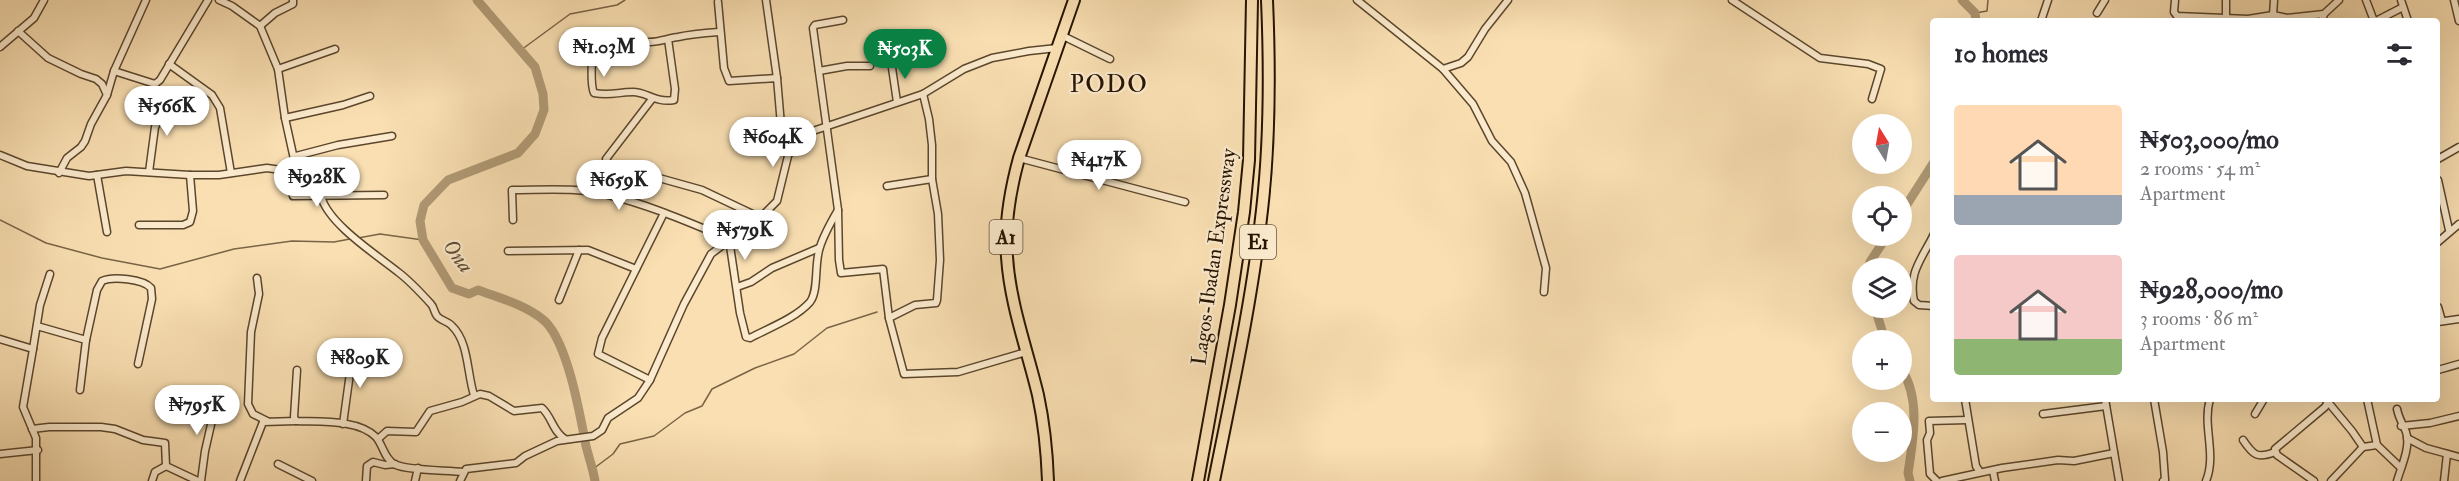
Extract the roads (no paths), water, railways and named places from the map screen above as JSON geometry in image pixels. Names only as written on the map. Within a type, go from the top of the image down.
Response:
[{"type":"highway","name":"A1","points":[[1048,481],[1043,421],[1009,279],[1006,247],[1007,207],[1019,158],[1074,0]]},
{"type":"highway","name":"Lagos-Ibadan Expressway","points":[[1198,481],[1230,305],[1244,212],[1249,160],[1252,0]]},
{"type":"highway","name":"Lagos-Ibadan Expressway","points":[[1214,481],[1250,298],[1262,211],[1269,116],[1268,0]]},
{"type":"street","points":[[0,47],[33,18],[44,0]]},
{"type":"street","points":[[59,173],[67,158],[81,147],[107,95],[114,71],[146,0]]},
{"type":"street","points":[[114,71],[155,84],[160,80],[208,0]]},
{"type":"street","points":[[219,0],[232,6],[260,26],[278,69],[294,159],[288,171]]},
{"type":"street","points":[[260,26],[275,13],[293,4],[294,0]]},
{"type":"street","points":[[766,0],[781,124],[798,136],[922,93],[964,69],[992,58],[1058,48]]},
{"type":"street","points":[[1357,0],[1443,69],[1473,104],[1492,141],[1510,162],[1525,193],[1546,268],[1544,292]]},
{"type":"street","points":[[1443,69],[1461,63],[1468,57],[1485,29],[1508,0]]},
{"type":"street","points":[[1732,0],[1820,58],[1868,64],[1881,69],[1872,99]]},
{"type":"street","points":[[2042,18],[2048,0]]},
{"type":"street","points":[[2097,13],[2105,0]]},
{"type":"street","points":[[2175,0],[2174,12],[2177,16],[2226,18],[2226,0]]},
{"type":"street","points":[[2273,15],[2274,0]]},
{"type":"street","points":[[2258,18],[2273,15],[2287,18],[2323,18],[2339,0]]},
{"type":"street","points":[[2366,0],[2374,18]]},
{"type":"street","points":[[2454,0],[2459,21]]},
{"type":"street","points":[[718,2],[724,68],[729,81],[777,78]]},
{"type":"street","points":[[2380,18],[2402,4]]},
{"type":"street","points":[[843,20],[815,25],[813,28],[838,210],[841,273],[883,269],[889,318],[902,369],[908,376],[958,372],[1026,352]]},
{"type":"street","points":[[18,31],[48,58],[96,79],[102,84],[107,95]]},
{"type":"street","points":[[668,39],[675,89],[674,100],[652,99],[636,92],[615,96],[594,93],[592,89],[596,48],[634,40],[651,42],[668,39],[719,32]]},
{"type":"street","points":[[1061,35],[1110,58]]},
{"type":"street","points":[[278,69],[335,49]]},
{"type":"street","points":[[891,61],[897,102]]},
{"type":"street","points":[[169,64],[212,95],[220,108],[231,173]]},
{"type":"street","points":[[819,71],[848,66],[870,66]]},
{"type":"street","points":[[889,318],[915,305],[937,302],[940,260],[938,214],[932,179],[929,119],[922,93]]},
{"type":"street","points":[[285,118],[343,105],[370,96]]},
{"type":"street","points":[[149,172],[155,127],[171,97]]},
{"type":"street","points":[[652,99],[606,159],[609,164],[702,190],[759,217]]},
{"type":"street","points":[[294,159],[338,145],[392,136]]},
{"type":"street","points":[[460,481],[466,469],[516,463],[525,456],[565,439],[593,436],[602,430],[608,418],[638,398],[650,380],[711,254],[777,201],[788,156],[798,136]]},
{"type":"street","points":[[2440,158],[2459,147]]},
{"type":"street","points":[[0,155],[27,166],[59,173],[97,175],[126,171],[190,175],[267,168],[288,171]]},
{"type":"street","points":[[1019,158],[1185,202]]},
{"type":"street","points":[[288,171],[293,196],[384,195]]},
{"type":"street","points":[[97,175],[107,232]]},
{"type":"street","points":[[139,225],[183,225],[190,222],[193,211],[190,175]]},
{"type":"street","points":[[887,186],[932,179]]},
{"type":"street","points":[[2440,188],[2450,230]]},
{"type":"street","points":[[513,220],[512,190],[598,193],[664,213],[729,239]]},
{"type":"street","points":[[321,196],[327,209],[359,243],[400,273],[432,305],[438,318],[453,326],[465,353],[469,384],[474,395]]},
{"type":"street","points":[[729,239],[744,334],[750,338],[783,321],[811,301],[816,288],[814,274],[819,248],[838,210]]},
{"type":"street","points":[[650,380],[598,354],[602,338],[664,213]]},
{"type":"street","points":[[2440,240],[2459,224]]},
{"type":"street","points":[[1930,241],[1912,275],[1914,302],[1930,306]]},
{"type":"street","points":[[737,287],[751,282],[772,267],[819,248]]},
{"type":"street","points":[[559,300],[579,250]]},
{"type":"street","points":[[508,251],[588,250],[636,269]]},
{"type":"street","points":[[36,481],[38,450],[23,407],[23,399],[40,305],[50,274]]},
{"type":"street","points":[[257,278],[259,294],[251,332],[248,404],[253,414],[267,421],[343,424],[369,430],[378,439],[385,455],[395,464]]},
{"type":"street","points":[[80,390],[86,340],[97,290],[102,281],[110,279],[145,283],[151,288],[152,299],[138,364]]},
{"type":"street","points":[[2440,322],[2459,319]]},
{"type":"street","points":[[37,326],[86,340]]},
{"type":"street","points":[[0,339],[33,349]]},
{"type":"street","points":[[343,424],[353,351]]},
{"type":"street","points":[[2440,369],[2459,364]]},
{"type":"street","points":[[296,421],[294,417],[297,370]]},
{"type":"street","points":[[166,466],[200,481],[218,394]]},
{"type":"street","points":[[378,439],[387,431],[416,432],[430,411],[462,402],[474,395],[484,394],[514,411],[542,408],[553,420],[558,435],[565,439]]},
{"type":"street","points":[[1965,402],[1976,466],[1980,472]]},
{"type":"street","points":[[2154,402],[2164,461],[2165,480],[2163,481]]},
{"type":"street","points":[[2206,481],[2210,469],[2206,424],[2210,402]]},
{"type":"street","points":[[2255,414],[2262,402]]},
{"type":"street","points":[[2243,441],[2251,452],[2258,455],[2264,456],[2275,452],[2275,449],[2326,402]]},
{"type":"street","points":[[2328,402],[2363,447]]},
{"type":"street","points":[[2368,402],[2377,445],[2401,468]]},
{"type":"street","points":[[2043,414],[2105,403],[2119,481]]},
{"type":"street","points":[[2397,409],[2407,438],[2426,448],[2459,457]]},
{"type":"street","points":[[2401,426],[2430,423],[2459,416]]},
{"type":"street","points":[[1937,481],[1930,474],[1927,440],[1930,433],[1929,422],[1967,420]]},
{"type":"street","points":[[240,481],[262,424],[267,421]]},
{"type":"street","points":[[32,429],[49,427],[115,429],[143,440],[165,443],[166,466]]},
{"type":"street","points":[[2397,481],[2407,438]]},
{"type":"street","points":[[2331,481],[2363,447],[2377,445]]},
{"type":"street","points":[[0,454],[38,450]]},
{"type":"street","points":[[2275,452],[2314,481]]},
{"type":"street","points":[[1942,481],[2020,465],[2073,461],[2114,453]]},
{"type":"street","points":[[2444,481],[2447,454]]},
{"type":"street","points":[[366,481],[367,466],[373,462],[463,472]]},
{"type":"street","points":[[278,464],[312,481]]},
{"type":"street","points":[[152,481],[155,472],[166,466]]},
{"type":"street","points":[[415,481],[418,468]]},
{"type":"street","points":[[1994,471],[1995,481]]},
{"type":"waterway","name":"Ona","points":[[477,0],[535,67],[543,94],[544,110],[535,134],[518,153],[448,180],[424,205],[420,221],[423,240],[452,288],[469,294],[478,290],[511,302],[534,313],[550,327],[558,341],[571,377],[595,481]]},
{"type":"waterway","points":[[521,50],[570,14],[617,5],[625,0]]},
{"type":"waterway","points":[[1962,0],[1975,13],[1976,18]]},
{"type":"waterway","points":[[1975,13],[1987,11],[1988,0]]},
{"type":"waterway","points":[[1912,196],[1930,168]]},
{"type":"waterway","points":[[0,220],[46,243],[102,258],[160,269],[234,249],[292,241],[334,242],[350,239]]},
{"type":"waterway","points":[[358,238],[380,234],[423,240]]},
{"type":"waterway","points":[[1873,258],[1880,246]]},
{"type":"waterway","points":[[593,469],[613,454],[620,444],[654,436],[685,413],[702,406],[712,389],[755,368],[794,354],[827,328],[877,312]]},
{"type":"waterway","points":[[1878,318],[1882,330]]},
{"type":"waterway","points":[[1910,481],[1908,473],[1914,420],[1911,390]]},
{"type":"district","name":"PODO","points":[[1109,84]]}]
